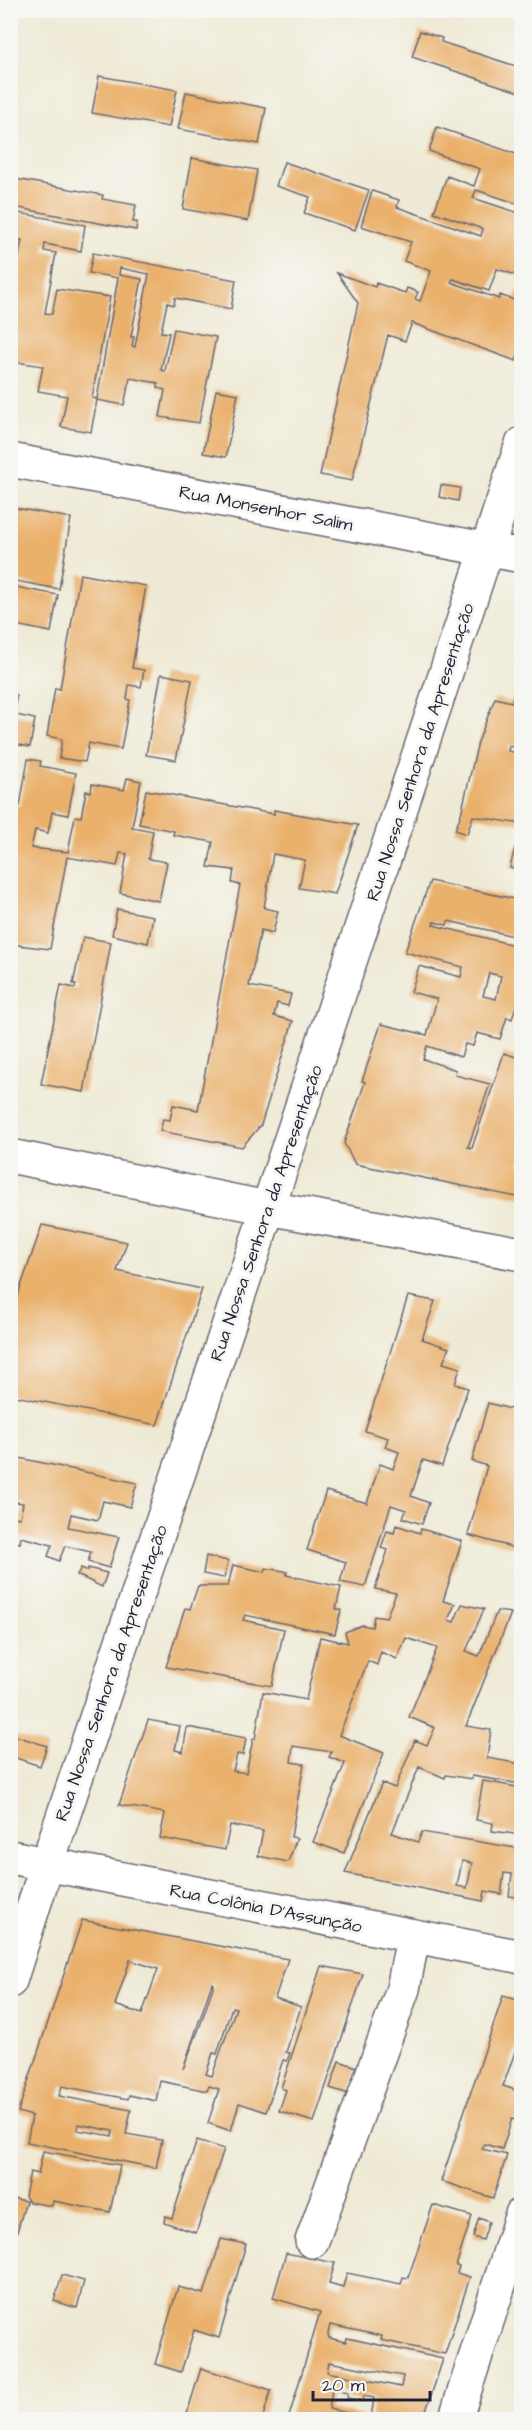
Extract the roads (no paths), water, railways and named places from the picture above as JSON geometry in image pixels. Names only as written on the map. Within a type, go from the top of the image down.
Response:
[{"type":"street","name":"Rua Nossa Senhora da Apresentação","points":[[10,1981],[47,1864],[522,444]]},
{"type":"street","name":"Rua Monsenhor Salim","points":[[10,460],[522,556]]},
{"type":"street","points":[[10,1156],[268,1209],[522,1254]]},
{"type":"street","name":"Rua Colônia D'Assunção","points":[[10,1857],[522,1958]]},
{"type":"street","points":[[312,2241],[403,1989],[413,1937]]},
{"type":"street","points":[[455,2420],[522,2214]]}]
